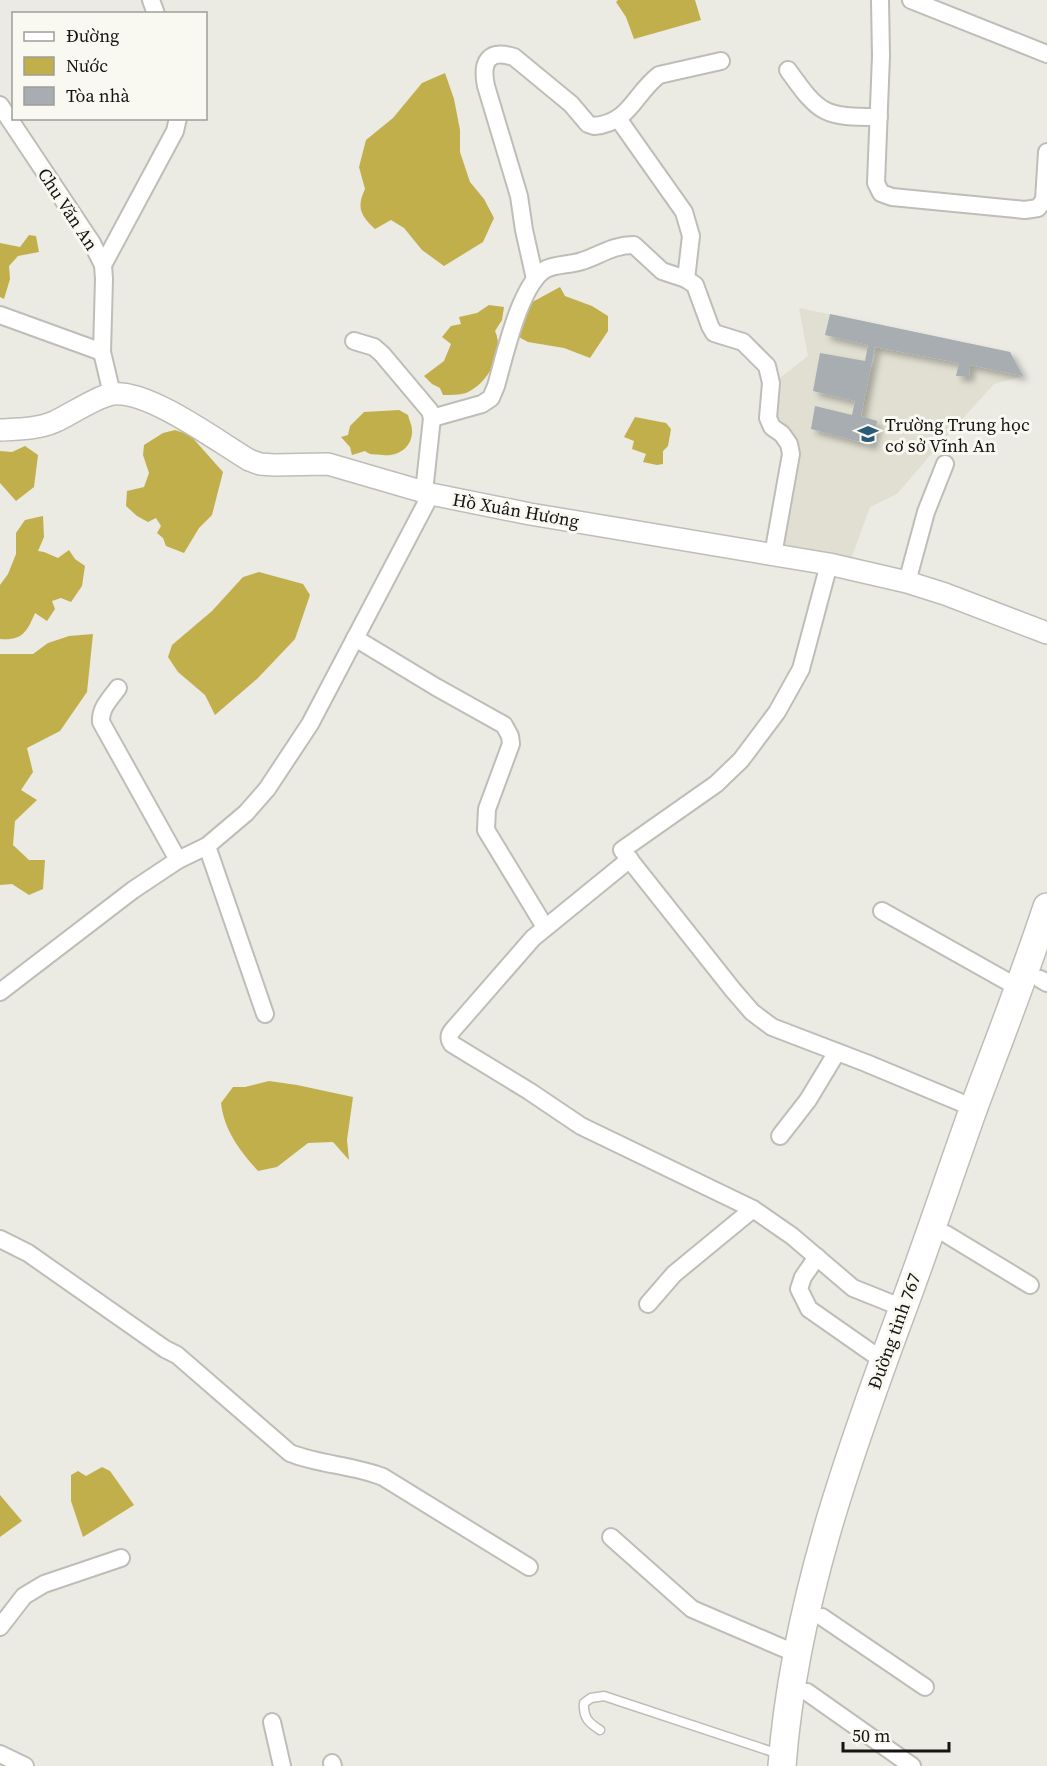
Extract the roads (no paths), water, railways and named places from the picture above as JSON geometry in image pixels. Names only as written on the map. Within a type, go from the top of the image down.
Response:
[{"type":"main road","name":"Đường tỉnh 767","points":[[788,1762],[807,1692],[822,1617],[856,1481],[1030,996],[1039,965],[1047,907]]},
{"type":"main road","name":"Đường tỉnh 767","points":[[788,1762],[789,1700],[797,1654],[835,1499],[882,1360],[903,1308],[974,1108],[1039,965]]},
{"type":"street","points":[[880,0],[881,56],[876,183],[881,193],[892,197],[1025,210],[1038,208],[1044,200],[1047,152]]},
{"type":"street","points":[[911,0],[1047,54]]},
{"type":"street","points":[[535,279],[519,196],[486,86],[483,72],[486,62],[492,56],[503,53],[514,57],[571,104],[588,124],[594,126],[619,120],[651,81],[659,75],[721,61]]},
{"type":"street","points":[[788,70],[806,95],[820,109],[842,117],[879,117]]},
{"type":"street","name":"Chu Văn An","points":[[0,105],[92,243],[103,265],[102,352],[112,394]]},
{"type":"street","points":[[103,265],[175,131],[178,120]]},
{"type":"street","points":[[619,120],[684,212],[691,236],[686,279]]},
{"type":"street","points":[[432,418],[482,404],[491,398],[521,304],[535,279],[546,269],[579,262],[610,248],[634,245],[662,271],[686,279],[695,285],[714,333],[743,342],[767,366],[770,374],[768,418],[772,427],[789,444],[791,454],[773,555]]},
{"type":"street","points":[[0,315],[102,352]]},
{"type":"street","points":[[0,992],[133,890],[178,860],[207,846],[246,813],[267,789],[310,724],[427,493],[432,418],[423,402],[382,354],[374,347],[354,341]]},
{"type":"street","points":[[0,430],[33,428],[53,423],[112,394]]},
{"type":"street","name":"Hồ Xuân Hương","points":[[112,394],[130,396],[161,406],[249,460],[260,464],[328,464],[427,493],[530,514],[829,564],[907,582],[945,594],[1047,633]]},
{"type":"street","points":[[907,582],[926,512],[945,464]]},
{"type":"street","points":[[829,564],[801,669],[787,697],[741,760],[716,784],[622,850],[752,1012],[772,1028],[974,1108]]},
{"type":"street","points":[[355,638],[504,725],[510,736],[511,744],[487,808],[486,830],[545,927]]},
{"type":"street","points":[[118,688],[100,715],[101,722],[178,860]]},
{"type":"street","points":[[207,846],[265,1014]]},
{"type":"street","points":[[630,859],[533,938],[449,1034],[452,1044],[581,1126],[753,1209],[792,1236],[853,1288],[903,1308]]},
{"type":"street","points":[[882,911],[1039,965]]},
{"type":"street","points":[[780,1136],[808,1100],[837,1052]]},
{"type":"street","points":[[648,1304],[674,1274],[753,1209]]},
{"type":"street","points":[[946,1234],[1030,1285]]},
{"type":"street","points":[[0,1239],[28,1253],[165,1349],[177,1355],[290,1453],[371,1472],[383,1477],[529,1567]]},
{"type":"street","points":[[817,1257],[803,1277],[799,1289],[809,1309],[882,1360]]},
{"type":"street","points":[[610,1537],[693,1609],[797,1654]]},
{"type":"street","points":[[0,1627],[24,1596],[44,1584],[121,1558]]},
{"type":"street","points":[[822,1617],[925,1687]]},
{"type":"street","points":[[807,1692],[912,1766]]},
{"type":"street","points":[[272,1722],[282,1766]]},
{"type":"street","points":[[0,1754],[17,1765]]},
{"type":"lane","points":[[600,1730],[587,1722],[583,1710],[584,1703],[591,1698],[604,1696],[788,1762]]},
{"type":"water","points":[[618,0],[695,0],[701,20],[634,39],[626,17],[616,2]]},
{"type":"water","points":[[445,73],[454,99],[460,130],[460,152],[470,182],[484,199],[494,218],[483,242],[444,266],[422,250],[404,228],[391,220],[375,229],[366,220],[361,211],[365,189],[359,167],[366,140],[393,118],[422,83]]},
{"type":"water","points":[[29,235],[36,236],[39,252],[18,256],[9,266],[10,279],[4,299],[0,297],[0,243],[20,247]]},
{"type":"water","points":[[560,287],[565,296],[592,306],[608,316],[608,331],[590,358],[564,348],[528,342],[517,336],[525,306]]},
{"type":"water","points":[[489,305],[504,307],[502,320],[495,331],[498,348],[492,366],[474,389],[463,394],[443,395],[440,388],[424,376],[444,361],[451,344],[442,337],[451,326],[461,324],[459,317],[477,313]]},
{"type":"water","points":[[399,410],[408,415],[412,428],[412,436],[404,450],[389,455],[371,454],[365,451],[352,455],[350,447],[341,437],[348,435],[350,426],[364,412]]},
{"type":"water","points":[[635,417],[666,423],[671,429],[668,446],[663,451],[663,464],[643,462],[646,454],[632,449],[634,441],[624,437]]},
{"type":"water","points":[[175,430],[190,435],[223,472],[212,515],[199,528],[184,553],[166,546],[163,538],[157,533],[161,526],[156,518],[148,522],[126,506],[127,491],[144,487],[149,473],[143,455],[144,445],[163,433]]},
{"type":"water","points":[[25,446],[38,455],[34,487],[16,501],[0,483],[0,451],[12,452]]},
{"type":"water","points":[[43,516],[44,537],[38,551],[58,558],[69,550],[75,559],[85,566],[82,586],[71,602],[61,598],[52,601],[55,609],[47,621],[35,613],[26,630],[19,637],[0,639],[0,585],[8,574],[16,554],[16,533],[25,520]]},
{"type":"water","points":[[259,572],[303,584],[310,595],[295,639],[257,679],[215,715],[205,695],[178,672],[168,657],[172,645],[212,611],[243,577]]},
{"type":"water","points":[[93,634],[87,692],[60,731],[27,748],[33,772],[21,790],[37,800],[15,821],[13,845],[29,860],[45,860],[43,889],[29,895],[12,884],[0,885],[0,654],[33,654],[48,643],[69,636]]},
{"type":"water","points":[[269,1081],[353,1097],[347,1140],[349,1160],[333,1142],[308,1143],[277,1167],[258,1171],[229,1131],[221,1103],[233,1087],[245,1087]]},
{"type":"water","points":[[102,1467],[110,1471],[134,1505],[83,1537],[71,1501],[71,1475],[78,1471],[86,1476]]},
{"type":"water","points":[[0,1495],[22,1521],[0,1537]]},
{"type":"place","name":"Trường Trung học cơ sở Vĩnh An","points":[[868,434]]}]
